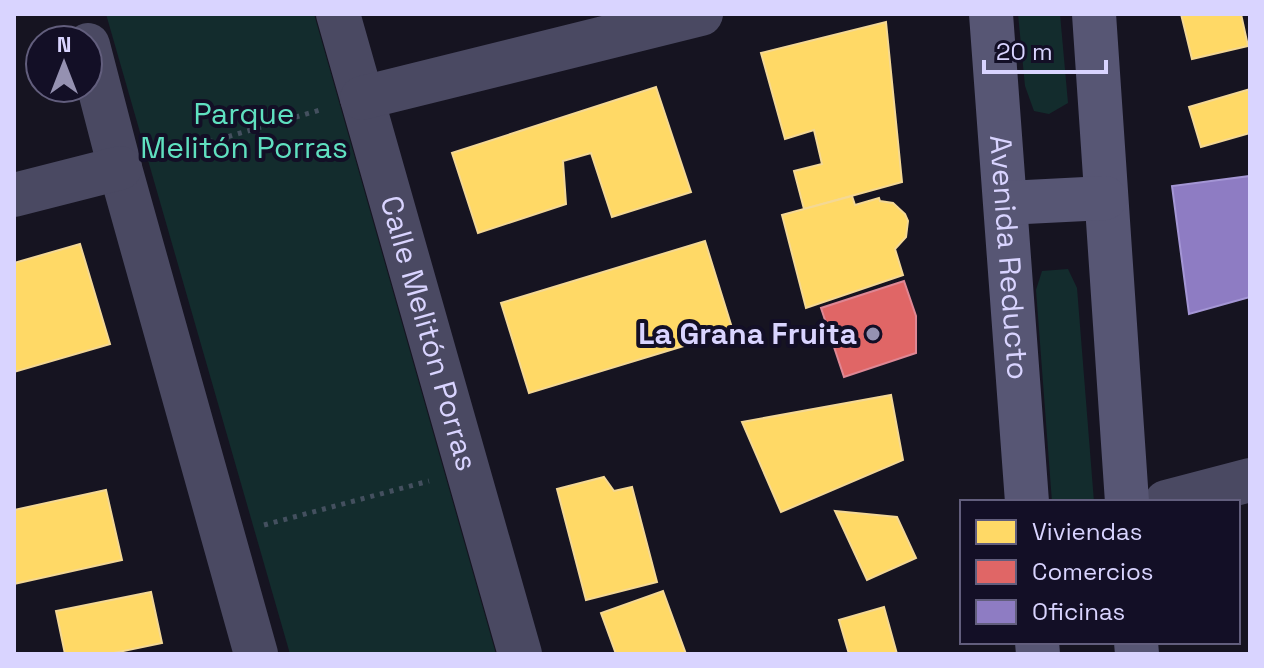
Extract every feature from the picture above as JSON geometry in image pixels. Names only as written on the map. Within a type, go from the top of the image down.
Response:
[{"type":"main road","name":"Avenida Reducto","points":[[991,14],[1027,500]]},
{"type":"main road","points":[[1094,14],[1127,500]]},
{"type":"main road","points":[[1006,203],[1105,198]]},
{"type":"street","name":"Calle Melitón Porras","points":[[338,14],[520,654]]},
{"type":"street","points":[[362,98],[701,14]]},
{"type":"street","points":[[104,84],[136,163],[256,654]]},
{"type":"street","points":[[14,195],[136,163]]},
{"type":"street","points":[[1174,500],[1250,480]]},
{"type":"path","points":[[136,163],[321,110]]},
{"type":"path","points":[[256,527],[441,478]]},
{"type":"green space","name":"Parque Melitón Porras","points":[[106,14],[314,14],[496,654],[290,654]]},
{"type":"green space","points":[[1018,14],[1060,14],[1068,103],[1049,114],[1034,111],[1025,86]]},
{"type":"green space","points":[[1068,269],[1077,288],[1094,500],[1052,500],[1036,290],[1042,271]]},
{"type":"building: Viviendas","points":[[1181,14],[1241,14],[1248,46],[1192,59]]},
{"type":"building: Viviendas","points":[[886,22],[902,182],[804,209],[794,171],[822,164],[814,130],[785,139],[761,53]]},
{"type":"building: Viviendas","points":[[656,87],[691,192],[612,217],[591,153],[563,161],[566,204],[478,233],[452,153]]},
{"type":"building: Viviendas","points":[[1250,89],[1250,133],[1201,147],[1189,107]]},
{"type":"building: Viviendas","points":[[852,196],[855,205],[879,198],[880,201],[893,203],[905,214],[908,221],[906,237],[895,249],[903,275],[806,308],[782,215]]},
{"type":"building: Viviendas","points":[[705,241],[733,331],[529,393],[501,303]]},
{"type":"building: Viviendas","points":[[80,244],[110,344],[14,372],[14,263]]},
{"type":"building: Viviendas","points":[[891,395],[903,460],[781,512],[742,422]]},
{"type":"building: Viviendas","points":[[604,477],[614,491],[632,487],[657,582],[586,600],[557,489]]},
{"type":"building: Viviendas","points":[[106,490],[122,560],[14,584],[14,510]]},
{"type":"building: Viviendas","points":[[835,511],[897,517],[916,558],[867,580]]},
{"type":"building: Viviendas","points":[[663,591],[686,654],[616,654],[601,613]]},
{"type":"building: Viviendas","points":[[151,592],[162,643],[109,654],[65,654],[56,611]]},
{"type":"building: Viviendas","points":[[884,607],[897,654],[849,654],[839,620]]},
{"type":"building: Comercios","name":"La Grana Fruita","points":[[904,281],[916,316],[916,353],[844,377],[821,308]]},
{"type":"building: Oficinas","points":[[1250,176],[1250,297],[1189,314],[1172,186]]},
{"type":"place","name":"La Grana Fruita","points":[[873,334]]}]
